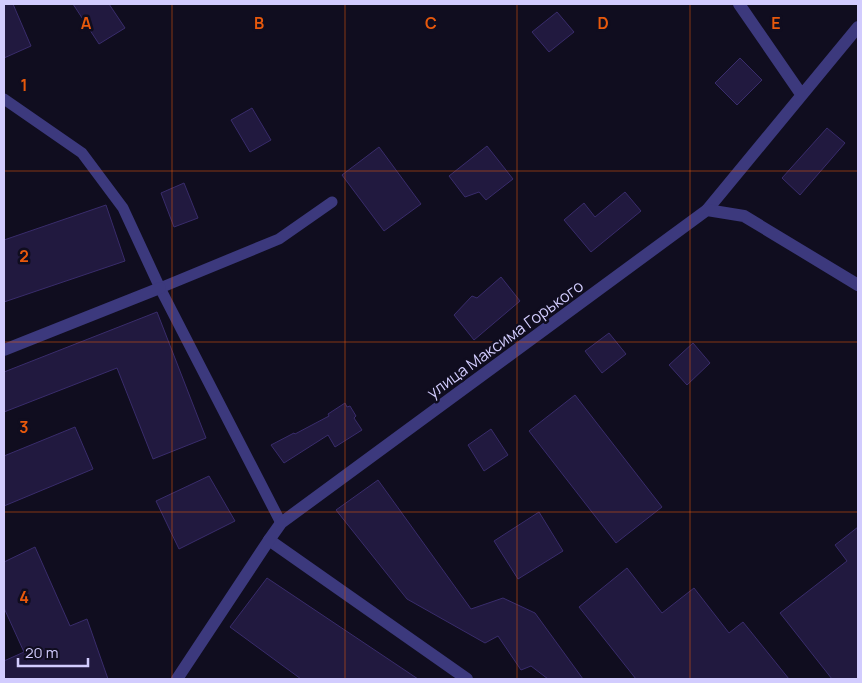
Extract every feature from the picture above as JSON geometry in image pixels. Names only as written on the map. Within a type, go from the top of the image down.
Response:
[{"type":"street","points":[[739,4],[801,94]]},
{"type":"street","name":"улица Максима Горького","points":[[177,679],[281,523],[707,210],[858,27]]},
{"type":"street","points":[[707,210],[744,216],[858,285]]},
{"type":"street","points":[[4,350],[160,288]]},
{"type":"street","points":[[269,540],[467,679]]},
{"type":"lane","points":[[4,99],[82,153],[123,208],[160,288],[281,523]]},
{"type":"lane","points":[[160,288],[279,239],[332,202]]},
{"type":"building","points":[[4,4],[13,4],[31,46],[4,58]]},
{"type":"building","points":[[73,4],[109,4],[125,28],[99,44]]},
{"type":"building","points":[[557,12],[574,32],[549,52],[532,32]]},
{"type":"building","points":[[740,58],[762,80],[737,105],[715,83]]},
{"type":"building","points":[[252,108],[271,140],[250,152],[231,120]]},
{"type":"building","points":[[827,128],[845,143],[800,195],[782,178]]},
{"type":"building","points":[[487,146],[513,179],[486,200],[479,192],[465,197],[449,176]]},
{"type":"building","points":[[379,147],[421,204],[384,231],[342,175]]},
{"type":"building","points":[[184,183],[198,218],[174,227],[161,193]]},
{"type":"building","points":[[625,192],[641,211],[591,252],[564,220],[584,203],[595,217]]},
{"type":"building","points":[[106,205],[125,261],[4,302],[4,240]]},
{"type":"building","points":[[501,277],[520,301],[474,340],[454,315],[472,296],[477,298]]},
{"type":"building","points":[[157,312],[206,438],[153,459],[117,368],[4,412],[4,372]]},
{"type":"building","points":[[609,333],[626,354],[602,373],[585,351]]},
{"type":"building","points":[[693,343],[710,363],[687,385],[669,365]]},
{"type":"building","points":[[575,395],[662,507],[616,543],[529,431]]},
{"type":"building","points":[[345,403],[347,407],[350,406],[356,416],[354,418],[362,430],[335,447],[328,435],[284,463],[271,445],[329,416],[328,414]]},
{"type":"building","points":[[75,427],[93,469],[4,506],[4,456]]},
{"type":"building","points":[[491,429],[508,455],[484,471],[468,445]]},
{"type":"building","points":[[209,476],[235,521],[179,549],[156,501]]},
{"type":"building","points":[[378,480],[471,609],[503,598],[535,613],[583,679],[548,679],[531,666],[521,670],[498,636],[485,643],[407,599],[336,510]]},
{"type":"building","points":[[539,512],[563,551],[518,579],[494,541]]},
{"type":"building","points":[[858,527],[858,679],[832,679],[780,613],[847,561],[835,545]]},
{"type":"building","points":[[35,547],[70,626],[87,619],[108,679],[4,679],[4,661],[24,652],[4,608],[4,562]]},
{"type":"building","points":[[627,568],[662,613],[694,588],[729,633],[743,622],[789,679],[636,679],[579,607]]},
{"type":"building","points":[[267,578],[418,679],[301,679],[230,627]]}]
